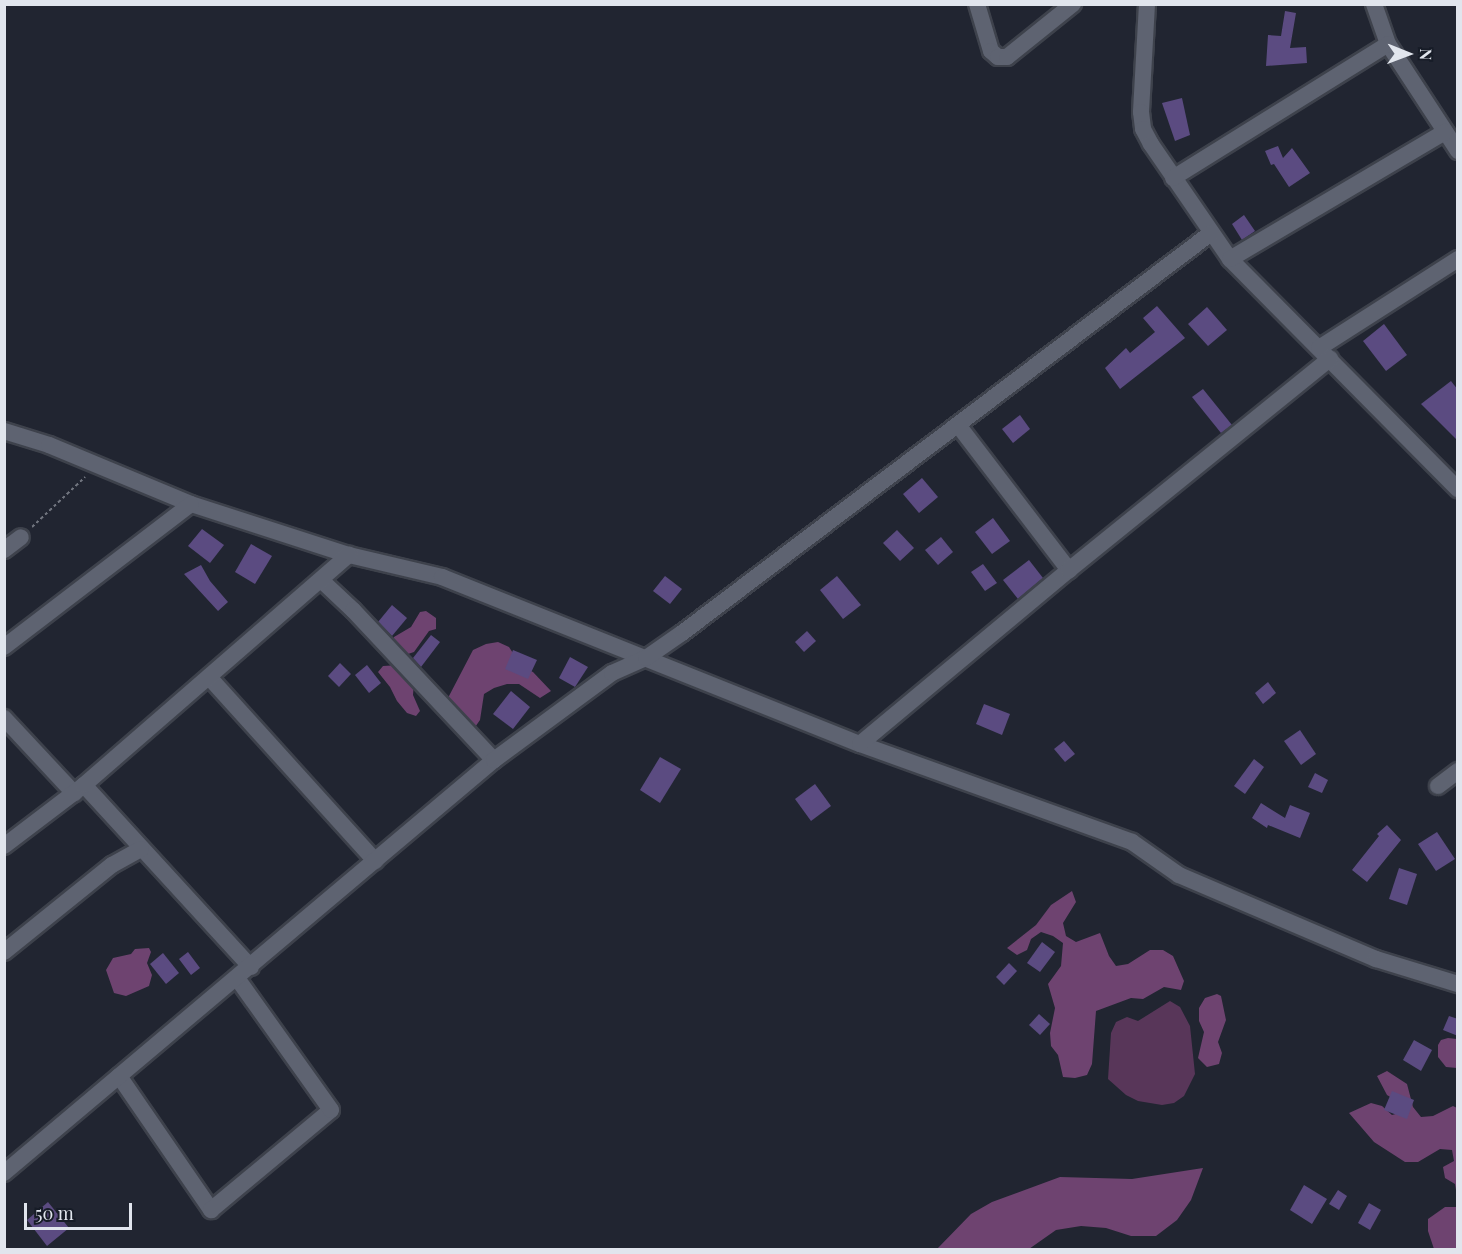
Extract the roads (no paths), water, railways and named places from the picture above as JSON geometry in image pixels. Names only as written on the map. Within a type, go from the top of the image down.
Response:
[{"type":"street","points":[[977,4],[991,51],[998,57],[1007,57],[1073,4]]},
{"type":"street","points":[[1147,4],[1141,112],[1143,129],[1173,178],[1230,259],[1458,489]]},
{"type":"street","points":[[1374,4],[1388,44],[1458,151]]},
{"type":"street","points":[[1173,178],[1388,44]]},
{"type":"street","points":[[1230,259],[1445,132]]},
{"type":"street","points":[[4,1173],[494,760],[612,673],[645,658],[1211,233]]},
{"type":"street","points":[[860,744],[1325,353],[1458,259]]},
{"type":"street","points":[[958,425],[1069,570]]},
{"type":"street","points":[[4,431],[50,445],[191,504],[349,555],[442,577],[860,744],[1132,842],[1179,875],[1376,959],[1458,984]]},
{"type":"street","points":[[4,646],[191,504]]},
{"type":"street","points":[[4,550],[21,537]]},
{"type":"street","points":[[4,846],[79,789],[349,555]]},
{"type":"street","points":[[321,580],[353,610],[494,760]]},
{"type":"street","points":[[209,677],[375,861]]},
{"type":"street","points":[[4,718],[141,849],[251,967]]},
{"type":"street","points":[[1438,786],[1458,771]]},
{"type":"street","points":[[4,952],[112,865],[141,849]]},
{"type":"street","points":[[119,1076],[211,1210],[331,1110],[237,978]]}]
